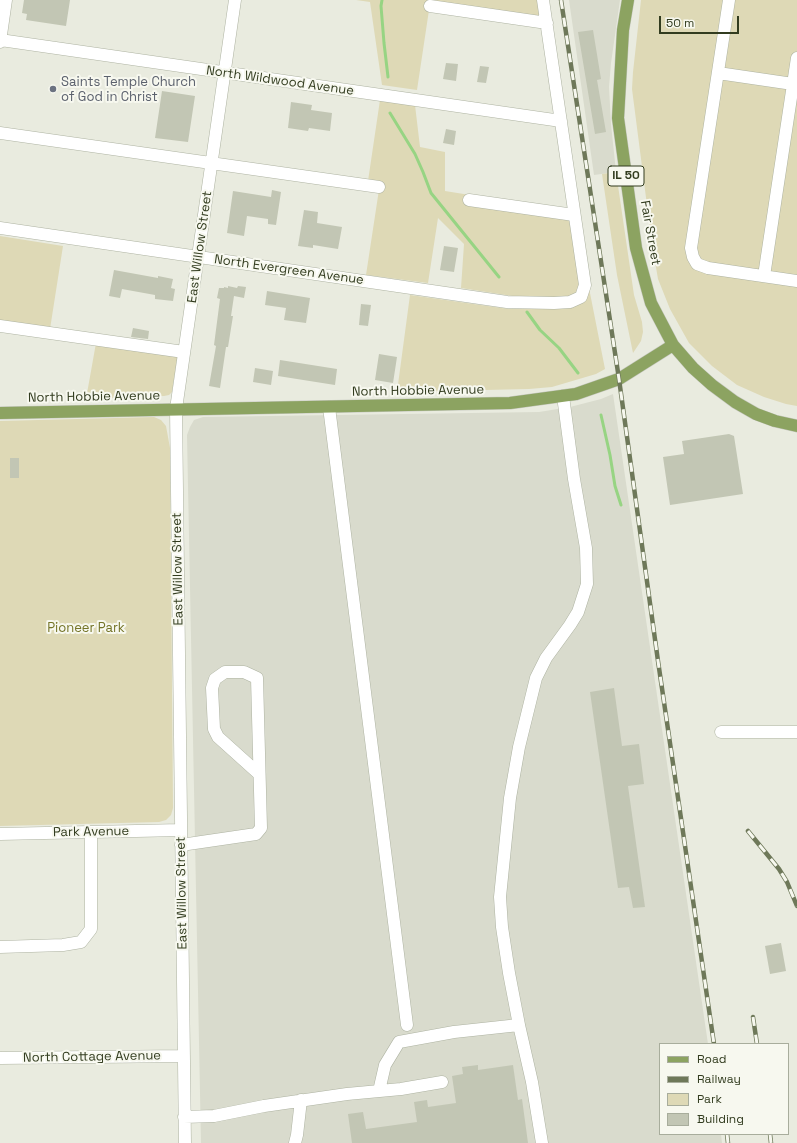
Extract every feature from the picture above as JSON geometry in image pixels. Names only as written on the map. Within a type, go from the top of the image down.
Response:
[{"type":"main road","name":"Fair Street","points":[[628,0],[623,30],[618,118],[621,141],[636,248],[651,303],[674,345]]},
{"type":"main road","name":"North Hobbie Avenue","points":[[0,413],[510,403],[576,394],[619,379],[674,345]]},
{"type":"main road","name":"IL 50","points":[[674,345],[693,368],[712,385],[735,402],[756,414],[775,421],[797,426]]},
{"type":"street","points":[[0,41],[6,0]]},
{"type":"street","name":"East Willow Street","points":[[185,1143],[176,410],[235,0]]},
{"type":"street","name":"North Evergreen Avenue","points":[[0,228],[507,302],[570,302],[581,297],[585,285],[543,0]]},
{"type":"street","points":[[729,0],[691,248],[693,257],[697,264],[708,268],[797,281]]},
{"type":"street","points":[[430,6],[547,23]]},
{"type":"street","name":"North Wildwood Avenue","points":[[0,41],[561,121]]},
{"type":"street","points":[[764,276],[797,58]]},
{"type":"street","points":[[718,73],[792,90]]},
{"type":"street","points":[[792,90],[797,110]]},
{"type":"street","points":[[0,133],[379,187]]},
{"type":"street","points":[[469,200],[574,215]]},
{"type":"street","points":[[0,326],[184,352]]},
{"type":"street","points":[[542,1143],[532,1082],[509,972],[502,927],[500,897],[510,798],[519,747],[536,678],[546,658],[570,626],[578,612],[587,584],[586,548],[572,466],[563,396]]},
{"type":"street","points":[[329,407],[408,1025]]},
{"type":"street","points":[[181,845],[256,834],[261,828],[258,773],[257,678],[244,672],[225,672],[215,679],[212,688],[214,729],[218,737],[258,773]]},
{"type":"street","points":[[721,732],[797,732]]},
{"type":"street","name":"Park Avenue","points":[[0,834],[181,830]]},
{"type":"street","points":[[0,947],[63,945],[81,942],[91,929],[91,832]]},
{"type":"street","points":[[380,1091],[386,1065],[399,1042],[454,1032],[519,1025]]},
{"type":"street","name":"North Cottage Avenue","points":[[0,1058],[184,1056]]},
{"type":"street","points":[[184,1117],[214,1116],[301,1100],[442,1082]]},
{"type":"street","points":[[295,1143],[301,1100]]},
{"type":"shaded area","points":[[569,0],[620,0],[609,87],[616,172],[594,175]]},
{"type":"shaded area","points":[[613,394],[708,1043],[659,1043],[659,1135],[721,1135],[722,1143],[201,1143],[187,435],[190,427],[194,420],[203,417],[539,412],[570,407],[601,399]]},
{"type":"green space","points":[[356,0],[540,0],[540,15],[536,17],[429,10],[417,90],[382,85],[370,2]]},
{"type":"green space","points":[[641,0],[797,0],[797,406],[764,397],[737,385],[712,366],[689,343],[670,309],[658,279],[632,89]]},
{"type":"green space","points":[[380,100],[415,105],[420,147],[445,152],[445,191],[470,195],[570,220],[581,283],[577,293],[570,297],[525,298],[461,288],[464,244],[438,218],[428,283],[366,275],[380,183],[368,181]]},
{"type":"green space","points":[[616,172],[634,295],[642,322],[643,332],[641,341],[633,353],[617,275],[602,174]]},
{"type":"green space","points":[[0,236],[63,246],[50,329],[0,322]]},
{"type":"green space","points":[[589,288],[605,369],[596,374],[552,387],[529,389],[397,392],[410,295],[509,309],[562,308]]},
{"type":"green space","points":[[96,343],[178,354],[172,392],[169,395],[164,396],[86,399]]},
{"type":"green space","name":"Pioneer Park","points":[[154,417],[161,420],[166,426],[170,448],[173,808],[171,815],[166,820],[159,822],[0,826],[0,421]]},
{"type":"building","points":[[24,0],[70,0],[66,26],[26,20],[27,14],[22,13]]},
{"type":"building","points":[[593,30],[601,79],[597,80],[606,132],[595,134],[578,32]]},
{"type":"building","points":[[446,63],[458,64],[456,81],[443,79]]},
{"type":"building","points":[[480,66],[489,67],[486,83],[477,82]]},
{"type":"building","points":[[162,91],[195,96],[188,142],[155,138]]},
{"type":"building","points":[[291,102],[312,105],[311,110],[332,113],[330,131],[309,128],[308,131],[288,128]]},
{"type":"building","points":[[446,129],[456,131],[454,145],[443,143]]},
{"type":"building","points":[[272,190],[281,192],[276,225],[268,224],[268,219],[247,216],[244,236],[227,233],[233,191],[271,197]]},
{"type":"building","points":[[304,210],[318,212],[317,223],[342,227],[338,249],[313,245],[313,248],[298,246]]},
{"type":"building","points":[[444,246],[458,248],[454,272],[440,270]]},
{"type":"building","points":[[114,270],[158,278],[158,276],[173,279],[171,288],[175,289],[173,301],[155,299],[155,295],[122,289],[120,298],[109,296]]},
{"type":"building","points":[[228,286],[237,288],[238,286],[246,287],[244,298],[234,296],[231,316],[233,316],[228,347],[226,347],[220,388],[209,386],[216,346],[214,345],[220,299],[217,298],[219,288],[228,288]]},
{"type":"building","points":[[267,291],[310,298],[306,323],[284,320],[286,308],[265,305]]},
{"type":"building","points":[[361,304],[371,305],[368,326],[359,325]]},
{"type":"building","points":[[133,328],[149,331],[148,339],[131,337]]},
{"type":"building","points":[[379,354],[397,357],[393,383],[375,380]]},
{"type":"building","points":[[280,360],[337,369],[335,385],[278,376]]},
{"type":"building","points":[[255,368],[273,371],[271,385],[253,382]]},
{"type":"building","points":[[729,434],[734,436],[743,494],[670,505],[663,457],[684,454],[682,441]]},
{"type":"building","points":[[10,458],[19,458],[19,478],[10,478]]},
{"type":"building","points":[[614,688],[622,746],[639,744],[644,784],[628,786],[645,907],[633,908],[629,887],[618,888],[590,692]]},
{"type":"building","points":[[781,943],[786,971],[770,974],[765,946]]},
{"type":"building","points":[[478,1065],[478,1070],[513,1065],[518,1100],[522,1099],[528,1143],[352,1143],[348,1114],[363,1112],[366,1129],[417,1122],[414,1102],[427,1100],[428,1107],[456,1103],[452,1076],[463,1074],[462,1067]]},
{"type":"waterway","points":[[382,0],[381,6],[388,77]]},
{"type":"waterway","points":[[390,113],[415,154],[431,193],[499,277]]},
{"type":"waterway","points":[[527,312],[540,330],[559,348],[578,373]]},
{"type":"waterway","points":[[601,415],[615,486],[621,505]]},
{"type":"railway","points":[[561,0],[619,379],[658,661],[714,1043]]},
{"type":"railway","points":[[748,831],[779,869],[787,882],[797,906]]},
{"type":"railway","points":[[753,1017],[757,1043]]},
{"type":"railway","points":[[727,1135],[728,1143]]},
{"type":"railway","points":[[770,1135],[771,1143]]},
{"type":"place","name":"Saints Temple Church of God in Christ","points":[[53,89]]}]
